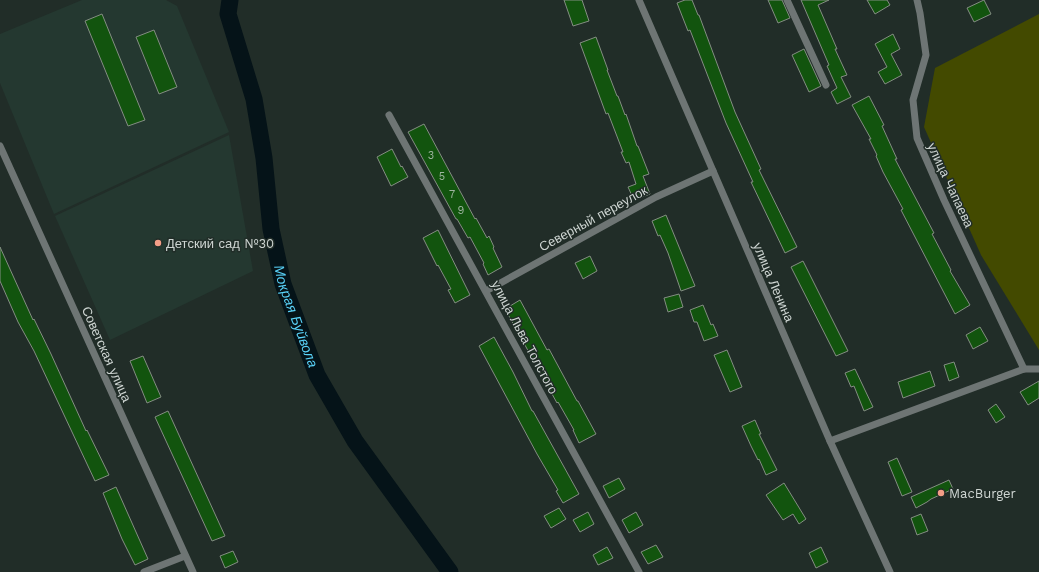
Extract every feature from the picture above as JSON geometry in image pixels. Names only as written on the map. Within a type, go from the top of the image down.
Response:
[{"type":"street","name":"улица Ленина","points":[[639,0],[830,441],[890,572]]},
{"type":"street","points":[[786,0],[826,85]]},
{"type":"street","name":"улица Чапаева","points":[[917,0],[926,54],[913,100],[916,138],[1024,369]]},
{"type":"street","name":"улица Льва Толстого","points":[[389,115],[639,572]]},
{"type":"street","name":"Советская улица","points":[[0,146],[193,572]]},
{"type":"street","name":"Северный переулок","points":[[486,291],[656,197],[713,171]]},
{"type":"street","points":[[830,441],[1024,369],[1039,369]]},
{"type":"street","points":[[144,572],[185,556]]},
{"type":"shaded area","points":[[82,0],[166,0],[177,6],[229,132],[54,214],[0,83],[0,34]]},
{"type":"shaded area","name":"Детский сад №30","points":[[229,135],[253,271],[110,340],[55,216]]},
{"type":"green space","points":[[1039,14],[1039,350],[981,255],[924,127],[935,68]]},
{"type":"building","points":[[564,0],[582,0],[589,21],[573,26]]},
{"type":"building","points":[[685,0],[692,0],[699,15],[735,112],[761,169],[759,170],[797,247],[785,253],[751,182],[753,182],[726,123],[690,30],[688,31],[677,3]]},
{"type":"building","points":[[768,0],[782,0],[790,18],[778,23]]},
{"type":"building","points":[[801,0],[829,0],[818,5],[847,75],[841,77],[851,97],[837,104],[831,92],[837,88],[827,66],[829,65]]},
{"type":"building","points":[[867,0],[887,0],[890,5],[875,14]]},
{"type":"building","points":[[984,0],[991,14],[974,22],[967,8]]},
{"type":"building","points":[[102,14],[145,120],[128,126],[85,21]]},
{"type":"building","points":[[154,30],[177,87],[159,94],[136,37]]},
{"type":"building","points":[[893,34],[900,49],[891,54],[902,75],[885,84],[878,72],[887,67],[875,44]]},
{"type":"building","points":[[596,37],[617,96],[625,115],[626,114],[649,174],[643,176],[650,194],[634,200],[628,187],[636,184],[629,162],[626,163],[621,152],[623,152],[608,113],[606,114],[580,43]]},
{"type":"building","points":[[804,49],[821,86],[809,92],[792,55]]},
{"type":"building","points":[[869,96],[884,125],[882,126],[897,159],[895,159],[934,233],[932,234],[951,270],[950,271],[970,305],[955,314],[901,210],[903,209],[883,172],[869,139],[871,139],[852,105]]},
{"type":"building","points":[[424,124],[475,219],[476,218],[487,238],[489,236],[494,247],[493,248],[502,267],[488,275],[483,264],[484,263],[470,237],[468,238],[456,219],[408,132]]},
{"type":"building","points":[[392,149],[408,177],[391,186],[377,157]]},
{"type":"building","points":[[666,215],[695,286],[681,291],[668,253],[660,235],[658,236],[652,221]]},
{"type":"building","points":[[438,230],[470,295],[455,303],[448,290],[451,289],[438,265],[437,266],[423,238]]},
{"type":"building","points":[[0,247],[86,431],[87,430],[109,475],[95,481],[34,351],[18,322],[0,281]]},
{"type":"building","points":[[590,256],[597,271],[583,279],[575,263]]},
{"type":"building","points":[[803,261],[848,351],[836,356],[791,267]]},
{"type":"building","points":[[679,294],[683,307],[668,312],[664,298]]},
{"type":"building","points":[[520,300],[596,434],[579,443],[574,430],[558,402],[557,403],[505,309]]},
{"type":"building","points":[[703,305],[711,325],[713,324],[718,336],[704,341],[697,322],[694,322],[690,310]]},
{"type":"building","points":[[980,327],[988,341],[973,349],[966,335]]},
{"type":"building","points":[[494,337],[532,411],[579,494],[563,503],[556,491],[558,490],[479,346]]},
{"type":"building","points":[[727,350],[742,387],[730,392],[714,355]]},
{"type":"building","points":[[143,356],[161,397],[147,403],[130,361]]},
{"type":"building","points":[[954,362],[959,377],[949,381],[944,365]]},
{"type":"building","points":[[855,369],[873,407],[864,411],[854,386],[851,387],[845,373]]},
{"type":"building","points":[[930,371],[935,386],[903,398],[898,382]]},
{"type":"building","points":[[1039,381],[1039,398],[1028,405],[1020,392]]},
{"type":"building","points":[[996,404],[1005,417],[996,423],[988,410]]},
{"type":"building","points":[[168,411],[225,536],[212,541],[155,417]]},
{"type":"building","points":[[755,420],[761,434],[759,434],[777,470],[766,475],[742,426]]},
{"type":"building","points":[[897,458],[912,492],[902,496],[888,462]]},
{"type":"building","points":[[619,478],[625,489],[609,498],[603,486]]},
{"type":"building","points":[[949,480],[953,489],[916,508],[911,497]]},
{"type":"building","points":[[784,483],[806,519],[799,524],[793,514],[783,520],[766,495]]},
{"type":"building","points":[[116,487],[148,559],[135,565],[122,539],[103,493]]},
{"type":"building","points":[[559,508],[566,519],[551,528],[544,516]]},
{"type":"building","points":[[588,512],[594,524],[580,532],[573,520]]},
{"type":"building","points":[[636,512],[643,525],[629,533],[622,520]]},
{"type":"building","points":[[921,514],[928,531],[917,535],[911,518]]},
{"type":"building","points":[[656,545],[663,557],[648,564],[641,552]]},
{"type":"building","points":[[607,547],[613,558],[598,565],[593,555]]},
{"type":"building","points":[[821,547],[828,562],[816,568],[809,553]]},
{"type":"building","points":[[233,551],[238,562],[225,568],[220,556]]},
{"type":"waterway","name":"Мокрая Буйвола","points":[[230,0],[228,14],[254,99],[264,158],[271,229],[283,284],[317,375],[355,441],[450,572]]},
{"type":"place","name":"Детский сад №30","points":[[158,243]]},
{"type":"place","name":"MacBurger","points":[[941,493]]}]
